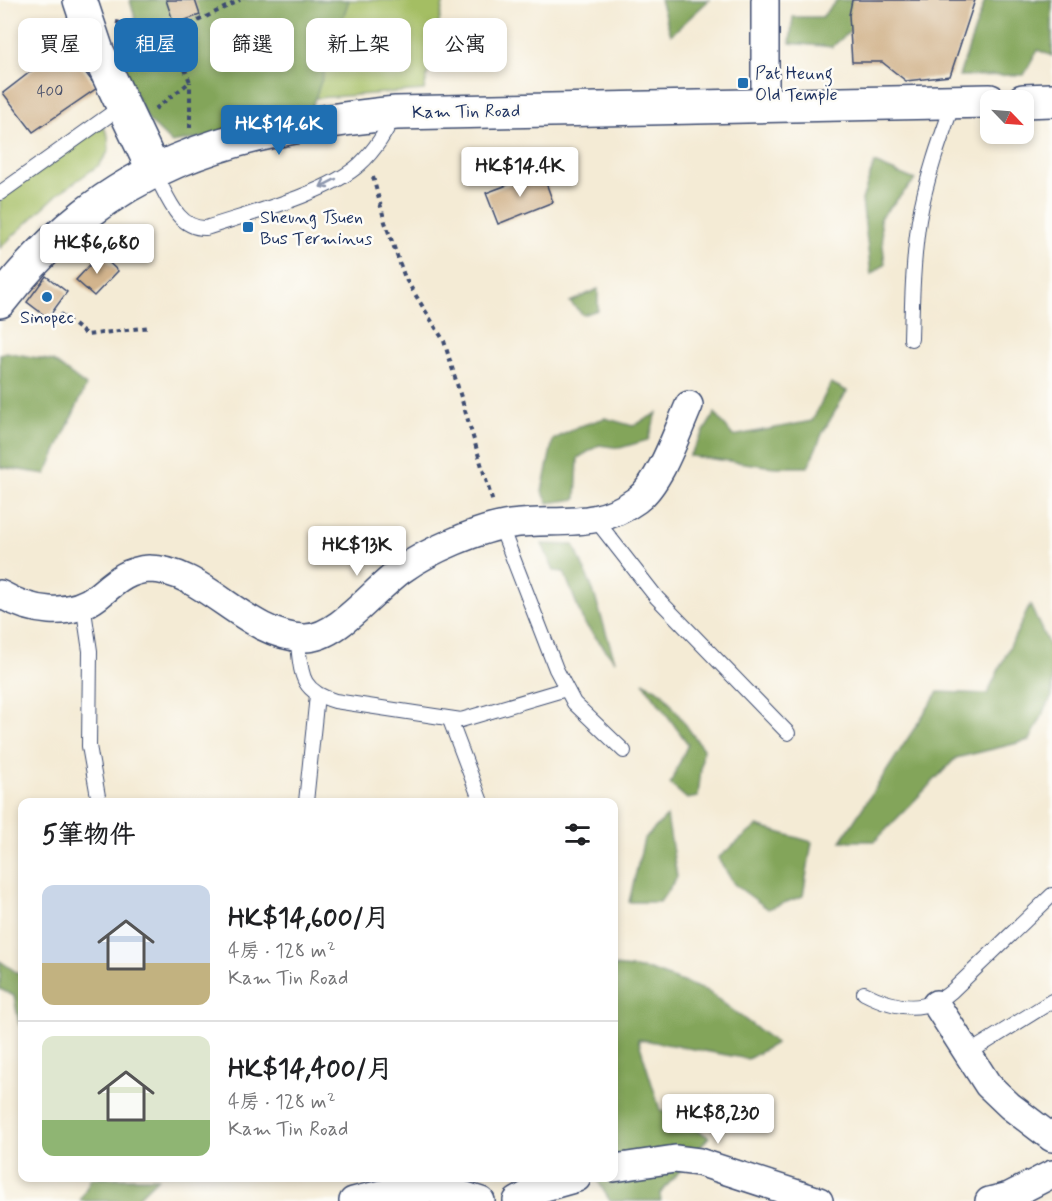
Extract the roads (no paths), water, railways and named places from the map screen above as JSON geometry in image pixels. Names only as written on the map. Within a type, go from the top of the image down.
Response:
[{"type":"main road","points":[[80,0],[97,51],[137,110],[154,171]]},
{"type":"main road","points":[[1034,100],[1052,100]]},
{"type":"main road","name":"Kam Tin Road","points":[[0,301],[23,271],[91,209],[119,189],[210,147],[258,134],[317,122],[396,113],[980,101]]},
{"type":"street","points":[[765,0],[765,104]]},
{"type":"street","points":[[0,594],[23,604],[57,611],[83,604],[127,574],[153,569],[190,581],[247,620],[297,637],[320,636],[334,628],[382,585],[429,552],[501,526],[538,521],[596,520],[619,511],[639,498],[663,463],[689,405]]},
{"type":"street","points":[[936,1004],[988,1085],[1010,1106],[1049,1130]]},
{"type":"street","points":[[618,1167],[675,1159],[699,1162],[819,1201]]},
{"type":"street","points":[[989,1201],[1009,1196],[1052,1174]]},
{"type":"street","points":[[517,1201],[538,1189],[563,1182]]},
{"type":"street","points":[[353,1201],[408,1189],[438,1188],[481,1201]]},
{"type":"lane","points":[[911,339],[912,283],[919,219],[932,166],[954,101]]},
{"type":"lane","points":[[0,193],[137,110]]},
{"type":"lane","points":[[154,171],[179,217],[195,228],[206,228],[326,184],[358,166],[381,141],[396,113]]},
{"type":"lane","points":[[596,520],[657,598],[788,733]]},
{"type":"lane","points":[[501,526],[574,704],[624,751]]},
{"type":"lane","points":[[83,604],[90,651],[89,746],[98,798]]},
{"type":"lane","points":[[297,637],[306,686],[317,695],[335,701],[450,720],[476,717],[566,689]]},
{"type":"lane","points":[[306,798],[317,695]]},
{"type":"lane","points":[[450,720],[479,798]]},
{"type":"lane","points":[[864,993],[885,1004],[900,1007],[936,1004],[1052,894]]},
{"type":"lane","points":[[967,1054],[1052,1001]]},
{"type":"place","name":"Pat Heung Old Temple","points":[[743,83]]},
{"type":"place","name":"Sheung Tsuen Bus Terminus","points":[[248,227]]},
{"type":"place","name":"Sinopec","points":[[47,297]]}]
